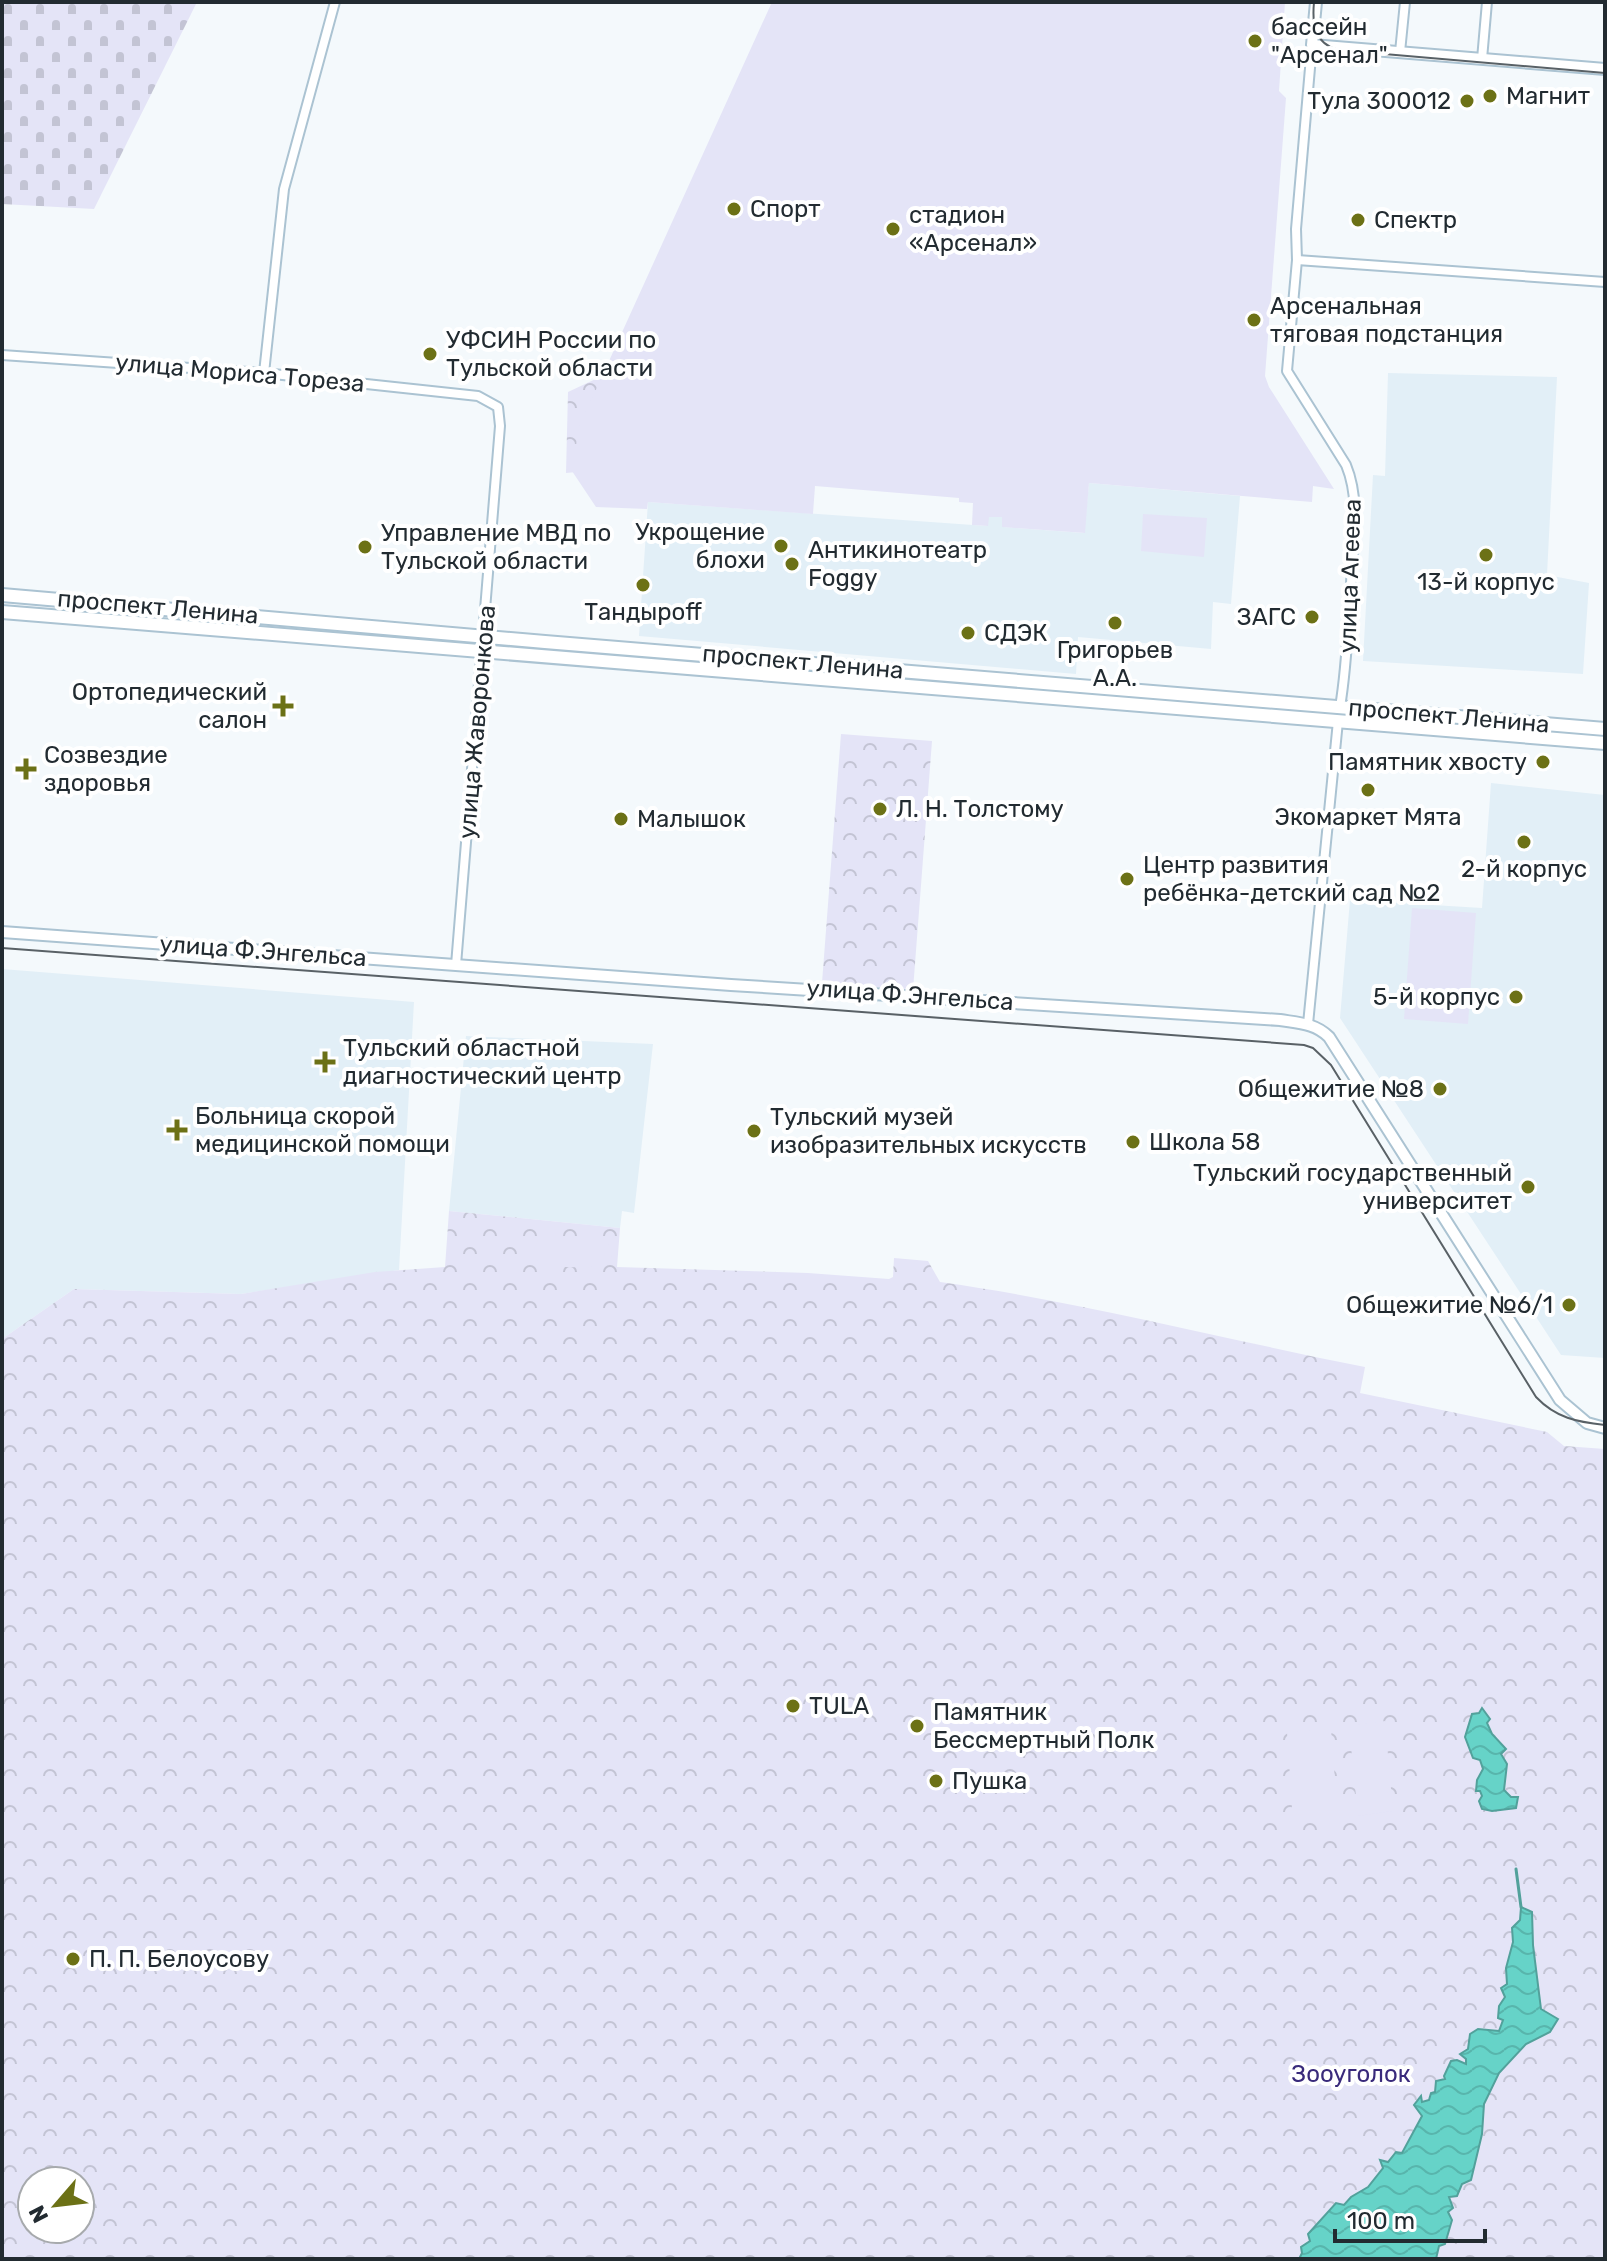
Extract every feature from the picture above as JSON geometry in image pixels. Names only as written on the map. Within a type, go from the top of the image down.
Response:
[{"type":"main road","name":"проспект Ленина","points":[[2,595],[483,643],[1605,743]]},
{"type":"main road","name":"проспект Ленина","points":[[2,612],[483,643],[1605,729]]},
{"type":"main road","name":"улица Агеева","points":[[1338,721],[1340,707]]},
{"type":"street","points":[[264,373],[284,189],[335,2]]},
{"type":"street","name":"улица Агеева","points":[[1316,2],[1287,371],[1346,465],[1352,481],[1354,528],[1346,672],[1340,707]]},
{"type":"street","points":[[1400,52],[1405,2]]},
{"type":"street","points":[[1482,59],[1487,2]]},
{"type":"street","points":[[1312,45],[1605,69]]},
{"type":"street","points":[[1297,260],[1605,282]]},
{"type":"street","name":"улица Мориса Тореза","points":[[2,355],[264,373],[478,396]]},
{"type":"street","name":"улица Жаворонкова","points":[[456,965],[500,416],[498,407],[478,396]]},
{"type":"street","name":"улица Агеева","points":[[1308,1024],[1338,721]]},
{"type":"street","name":"улица Ф.Энгельса","points":[[2,932],[1308,1024]]},
{"type":"street","points":[[1308,1024],[1329,1037],[1560,1400],[1587,1423],[1605,1428]]},
{"type":"shaded area","points":[[1388,373],[1557,377],[1547,575],[1589,583],[1583,674],[1363,661],[1373,475],[1385,476]]},
{"type":"shaded area","points":[[1089,483],[1240,496],[1231,604],[1213,602],[1211,649],[1078,637],[1076,674],[639,636],[648,502],[987,526],[988,516],[1003,517],[1003,527],[1084,533]]},
{"type":"shaded area","name":"Тульский государственный университет","points":[[1491,783],[1605,795],[1605,1358],[1561,1355],[1340,1018],[1350,900],[1482,908]]},
{"type":"shaded area","name":"Больница скорой медицинской помощи","points":[[2,969],[414,1002],[399,1270],[241,1294],[74,1289],[2,1339]]},
{"type":"shaded area","points":[[466,1036],[653,1044],[634,1213],[622,1211],[620,1228],[449,1211]]},
{"type":"green space","points":[[2,2],[197,2],[94,209],[2,204]]},
{"type":"green space","points":[[772,2],[1285,2],[1279,91],[1286,98],[1265,376],[1334,489],[1313,486],[1312,502],[1089,483],[1085,533],[1002,527],[1002,517],[989,517],[988,526],[972,525],[973,503],[959,502],[959,498],[815,486],[813,514],[648,502],[647,509],[596,507],[572,471],[579,427]]},
{"type":"green space","points":[[619,368],[597,470],[566,473],[568,392]]},
{"type":"green space","points":[[1143,514],[1207,518],[1204,557],[1141,551]]},
{"type":"green space","points":[[841,734],[932,741],[913,990],[822,983]]},
{"type":"green space","points":[[1412,908],[1476,913],[1468,1024],[1404,1019]]},
{"type":"green space","name":"Зооуголок","points":[[449,1211],[620,1228],[617,1267],[808,1273],[889,1279],[893,1277],[894,1258],[928,1261],[940,1282],[1100,1310],[1365,1367],[1360,1393],[1547,1432],[1564,1446],[1605,1449],[1605,2259],[2,2259],[2,1339],[74,1289],[241,1294],[375,1272],[445,1267]]},
{"type":"green space","points":[[604,1238],[611,1250],[610,1259],[593,1267],[546,1266],[538,1262],[534,1249],[538,1240]]},
{"type":"green space","points":[[1385,1721],[1393,1811],[1358,1816],[1349,1726]]},
{"type":"green space","points":[[1331,1729],[1338,1820],[1293,1823],[1287,1732]]},
{"type":"water","points":[[1482,1708],[1490,1719],[1487,1723],[1492,1734],[1506,1749],[1501,1754],[1507,1764],[1504,1790],[1511,1797],[1518,1797],[1516,1808],[1492,1811],[1482,1809],[1479,1801],[1482,1796],[1480,1791],[1476,1791],[1477,1780],[1483,1769],[1480,1760],[1473,1758],[1465,1737],[1472,1714],[1479,1713]]},
{"type":"water","points":[[1521,1907],[1532,1912],[1541,2009],[1558,2019],[1550,2032],[1526,2044],[1499,2073],[1484,2104],[1482,2134],[1471,2180],[1462,2184],[1457,2196],[1449,2197],[1453,2208],[1448,2212],[1452,2220],[1445,2244],[1439,2246],[1436,2259],[1299,2259],[1301,2247],[1310,2241],[1308,2234],[1336,2203],[1344,2205],[1368,2187],[1383,2168],[1380,2160],[1388,2162],[1396,2152],[1402,2153],[1422,2116],[1414,2105],[1421,2096],[1422,2102],[1429,2100],[1431,2093],[1435,2092],[1436,2081],[1445,2079],[1451,2061],[1466,2064],[1466,2059],[1460,2054],[1468,2049],[1470,2034],[1478,2029],[1499,2031],[1503,2020],[1498,2018],[1499,2006],[1505,1997],[1501,1988],[1507,1984],[1506,1968],[1513,1942],[1512,1928],[1520,1920]]},
{"type":"waterway","points":[[1516,1869],[1521,1907]]},
{"type":"tram line","points":[[1314,2],[1316,32],[1324,43],[1338,50],[1605,73]]},
{"type":"tram line","points":[[2,948],[1304,1045],[1313,1048],[1331,1065],[1536,1397],[1551,1410],[1568,1418],[1605,1425]]},
{"type":"place","name":"бассейн \"Арсенал\"","points":[[1255,41]]},
{"type":"place","name":"Магнит","points":[[1490,96]]},
{"type":"place","name":"Тула 300012","points":[[1467,101]]},
{"type":"place","name":"Спорт","points":[[734,209]]},
{"type":"place","name":"Спектр","points":[[1358,220]]},
{"type":"place","name":"стадион «Арсенал»","points":[[893,229]]},
{"type":"place","name":"Арсенальная тяговая подстанция","points":[[1254,320]]},
{"type":"place","name":"УФСИН России по Тульской области","points":[[430,354]]},
{"type":"place","name":"Укрощение блохи","points":[[781,546]]},
{"type":"place","name":"Управление МВД по Тульской области","points":[[365,547]]},
{"type":"place","name":"13-й корпус","points":[[1486,555]]},
{"type":"place","name":"Антикинотеатр Foggy","points":[[792,564]]},
{"type":"place","name":"Тандырoff","points":[[643,585]]},
{"type":"place","name":"ЗАГС","points":[[1312,617]]},
{"type":"place","name":"Григорьев А.А.","points":[[1115,623]]},
{"type":"place","name":"СДЭК","points":[[968,633]]},
{"type":"place","name":"Ортопедический салон","points":[[283,706]]},
{"type":"place","name":"Памятник хвосту","points":[[1543,762]]},
{"type":"place","name":"Созвездие здоровья","points":[[26,769]]},
{"type":"place","name":"Экомаркет Мята","points":[[1368,790]]},
{"type":"place","name":"Л. Н. Толстому","points":[[880,809]]},
{"type":"place","name":"Малышок","points":[[621,819]]},
{"type":"place","name":"2-й корпус","points":[[1524,842]]},
{"type":"place","name":"Центр развития ребёнка-детский сад №2","points":[[1127,879]]},
{"type":"place","name":"5-й корпус","points":[[1516,997]]},
{"type":"place","name":"Тульский областной диагностический центр","points":[[325,1062]]},
{"type":"place","name":"Общежитие №8","points":[[1440,1089]]},
{"type":"place","name":"Больница скорой медицинской помощи","points":[[177,1130]]},
{"type":"place","name":"Тульский музей изобразительных искусств","points":[[754,1131]]},
{"type":"place","name":"Школа 58","points":[[1133,1142]]},
{"type":"place","name":"Тульский государственный университет","points":[[1528,1187]]},
{"type":"place","name":"Общежитие №6/1","points":[[1569,1305]]},
{"type":"place","name":"TULA","points":[[793,1706]]},
{"type":"place","name":"Памятник Бессмертный Полк","points":[[917,1726]]},
{"type":"place","name":"Пушка","points":[[936,1781]]},
{"type":"place","name":"П. П. Белоусову","points":[[73,1959]]}]
